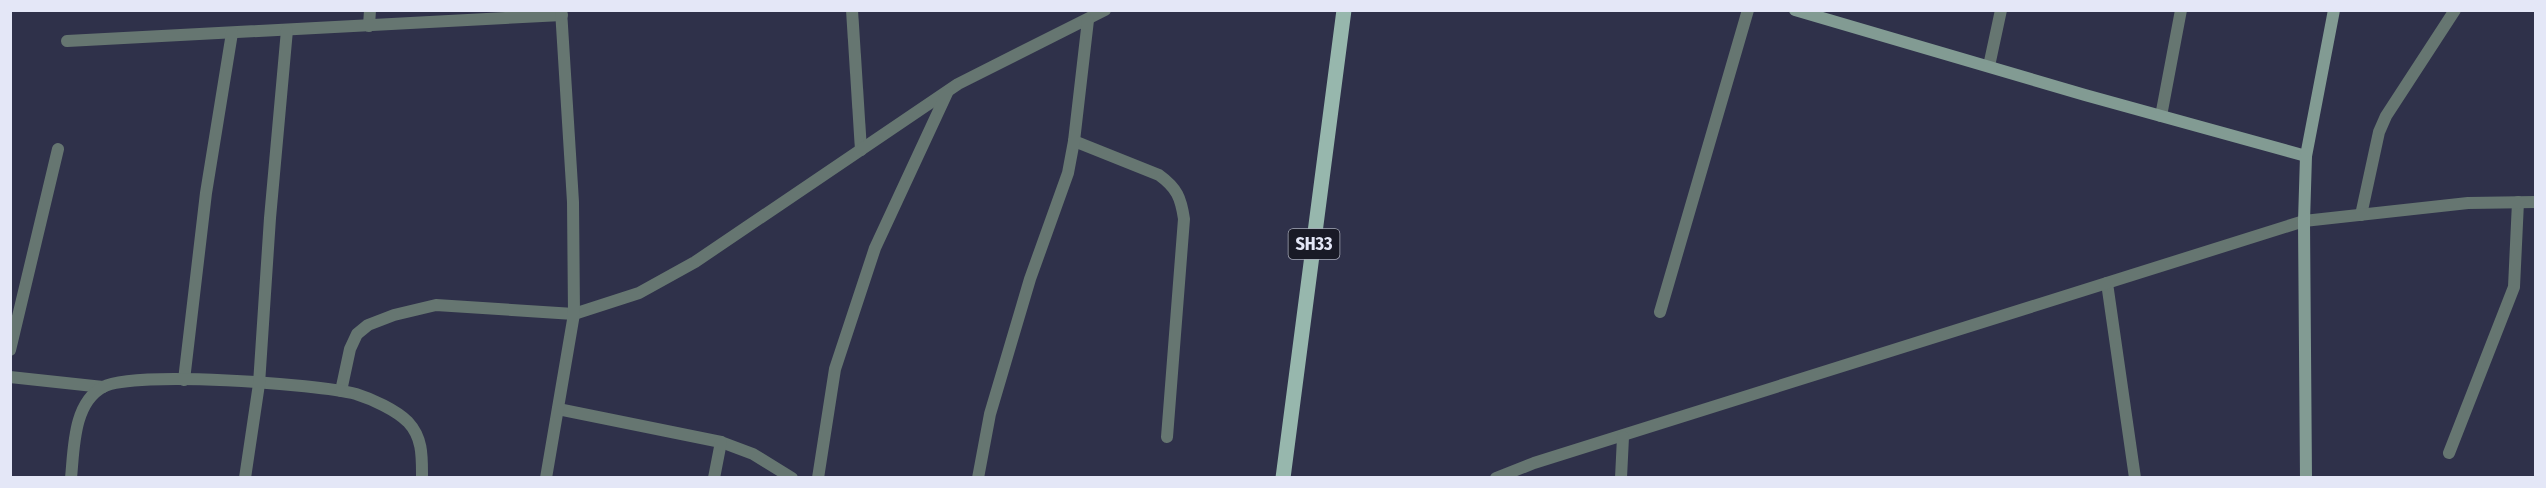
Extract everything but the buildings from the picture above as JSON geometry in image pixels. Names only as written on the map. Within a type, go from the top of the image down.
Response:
[{"type":"main road","name":"SH33","points":[[1283,477],[1344,10]]},
{"type":"street","points":[[369,26],[370,10]]},
{"type":"street","points":[[852,10],[861,150]]},
{"type":"street","points":[[341,392],[350,349],[357,334],[368,325],[394,315],[436,305],[574,314],[639,293],[695,262],[947,92],[1105,10]]},
{"type":"street","points":[[1660,312],[1748,10]]},
{"type":"street","points":[[1795,10],[2306,156]]},
{"type":"street","points":[[1989,66],[2001,10]]},
{"type":"street","points":[[2161,116],[2181,10]]},
{"type":"street","points":[[2306,477],[2304,221],[2306,156],[2334,10]]},
{"type":"street","points":[[2361,214],[2379,132],[2386,116],[2455,10]]},
{"type":"street","points":[[67,41],[369,26],[562,13],[573,202],[574,314],[546,477]]},
{"type":"street","points":[[978,477],[990,414],[1030,279],[1068,173],[1074,141],[1088,20]]},
{"type":"street","points":[[245,477],[259,384],[270,218],[287,30]]},
{"type":"street","points":[[184,380],[206,193],[232,33]]},
{"type":"street","points":[[818,477],[835,369],[875,248],[947,92]]},
{"type":"street","points":[[1074,141],[1159,175],[1172,184],[1181,198],[1184,219],[1167,437]]},
{"type":"street","points":[[10,350],[58,149]]},
{"type":"street","points":[[2449,453],[2514,287],[2518,202]]},
{"type":"street","points":[[1496,477],[1534,463],[1623,437],[2304,221],[2468,203],[2535,202]]},
{"type":"street","points":[[2107,283],[2135,477]]},
{"type":"street","points":[[10,378],[103,387],[131,380],[184,380],[259,384],[358,395],[408,422],[422,447],[422,477]]},
{"type":"street","points":[[71,477],[77,426],[88,401],[103,387]]},
{"type":"street","points":[[558,409],[721,442],[753,454],[792,477]]},
{"type":"street","points":[[1621,477],[1623,437]]},
{"type":"street","points":[[714,477],[721,442]]}]
